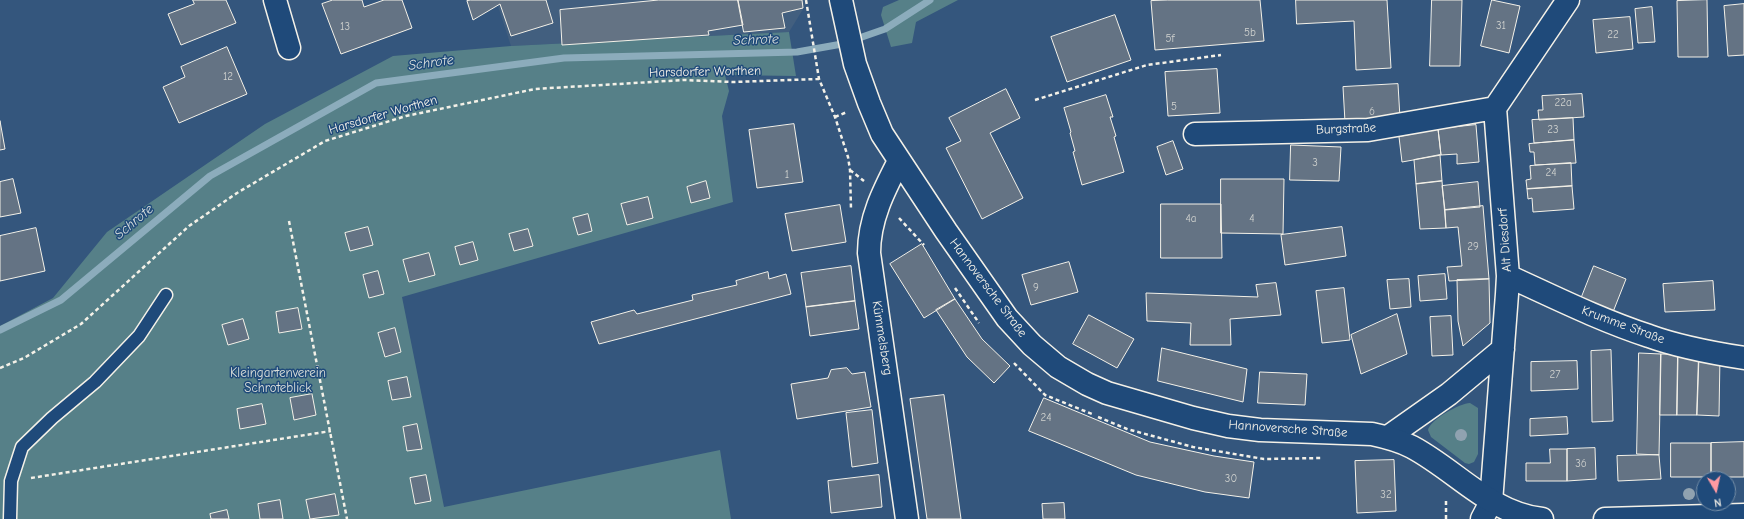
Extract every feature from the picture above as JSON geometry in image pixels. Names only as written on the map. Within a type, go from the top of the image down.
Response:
[{"type":"main road","points":[[275,0],[289,48]]},
{"type":"main road","name":"Hannoversche Straße","points":[[841,0],[854,60],[876,122],[899,161],[993,299],[1015,328],[1040,353],[1072,377],[1114,395],[1192,418],[1228,426],[1260,430],[1372,434],[1388,437],[1421,452],[1487,510],[1542,519]]},
{"type":"main road","points":[[1495,108],[1568,0]]},
{"type":"main road","name":"Burgstraße","points":[[1195,134],[1368,130],[1495,108]]},
{"type":"main road","name":"Alt Diesdorf","points":[[1487,510],[1503,349],[1508,276],[1495,108]]},
{"type":"main road","name":"Kümmelsberg","points":[[899,161],[880,199],[874,217],[869,253],[907,519]]},
{"type":"main road","name":"Krumme Straße","points":[[1508,276],[1578,309],[1649,337],[1688,347],[1744,358]]},
{"type":"main road","points":[[1388,437],[1449,394],[1503,349]]},
{"type":"main road","points":[[1605,519],[1744,515]]},
{"type":"lane","points":[[10,519],[11,481],[22,447],[52,418],[95,382],[139,336],[166,295]]},
{"type":"path","points":[[806,0],[819,79],[845,144],[850,170]]},
{"type":"path","points":[[1035,100],[1147,65],[1221,55]]},
{"type":"path","name":"Harsdorfer Worthen","points":[[0,368],[24,358],[81,324],[189,226],[236,193],[325,141],[406,116],[535,89],[684,80],[733,82],[819,79]]},
{"type":"path","points":[[289,221],[347,519]]},
{"type":"path","points":[[11,481],[331,431]]},
{"type":"path","points":[[1444,493],[1446,496],[1446,519]]},
{"type":"shaded area","points":[[496,0],[804,0],[805,6],[789,32],[511,46]]},
{"type":"green space","points":[[899,0],[958,0],[916,22],[912,43],[891,47],[881,15],[883,7]]},
{"type":"green space","name":"Kleingartenverein Schroteblick","points":[[789,32],[796,76],[725,75],[729,91],[722,116],[733,202],[402,297],[444,507],[720,450],[731,519],[0,519],[0,326],[53,298],[107,232],[265,124],[393,56],[511,46]]},
{"type":"green space","points":[[1470,403],[1478,408],[1478,454],[1474,462],[1469,464],[1465,463],[1431,437],[1428,430],[1434,422],[1446,413]]},
{"type":"building","points":[[193,0],[226,0],[236,23],[181,45],[168,14],[194,4]]},
{"type":"building","points":[[333,0],[362,0],[364,7],[384,0],[402,0],[412,28],[341,54],[322,4]]},
{"type":"building","points":[[546,0],[553,23],[511,36],[500,4],[473,20],[467,1]]},
{"type":"building","points":[[659,0],[738,0],[743,25],[708,31],[709,35],[562,45],[560,10]]},
{"type":"building","points":[[738,0],[802,0],[803,8],[782,13],[785,28],[744,32]]},
{"type":"building","points":[[1260,0],[1264,41],[1155,50],[1151,1]]},
{"type":"building","points":[[1296,0],[1387,0],[1391,68],[1356,70],[1354,21],[1297,24]]},
{"type":"building","points":[[1432,0],[1462,0],[1460,66],[1430,66]]},
{"type":"building","points":[[1492,0],[1520,6],[1509,53],[1481,46]]},
{"type":"building","points":[[1707,0],[1708,57],[1678,57],[1677,1]]},
{"type":"building","points":[[1744,4],[1744,55],[1728,56],[1724,6]]},
{"type":"building","points":[[1652,7],[1655,42],[1638,43],[1635,9]]},
{"type":"building","points":[[1115,15],[1131,60],[1067,82],[1051,37]]},
{"type":"building","points":[[1630,17],[1633,49],[1596,53],[1593,20]]},
{"type":"building","points":[[227,47],[247,94],[179,123],[163,87],[185,77],[181,67]]},
{"type":"building","points":[[1217,69],[1220,113],[1168,116],[1165,72]]},
{"type":"building","points":[[1398,84],[1400,118],[1345,122],[1343,87]]},
{"type":"building","points":[[1006,89],[1020,118],[990,133],[1023,198],[982,219],[946,148],[961,141],[949,118]]},
{"type":"building","points":[[1582,94],[1584,117],[1539,120],[1538,110],[1543,110],[1542,96]]},
{"type":"building","points":[[1106,95],[1113,117],[1110,117],[1124,172],[1082,185],[1073,152],[1075,151],[1071,132],[1064,108]]},
{"type":"building","points":[[1573,118],[1574,140],[1534,143],[1532,120]]},
{"type":"building","points":[[0,121],[5,149],[0,150]]},
{"type":"building","points":[[794,124],[803,182],[757,188],[749,130]]},
{"type":"building","points":[[1476,125],[1479,162],[1457,164],[1457,154],[1441,155],[1438,129]]},
{"type":"building","points":[[1438,129],[1441,155],[1402,162],[1399,137]]},
{"type":"building","points":[[1574,140],[1576,163],[1535,165],[1534,152],[1530,152],[1529,144]]},
{"type":"building","points":[[1173,141],[1183,169],[1166,175],[1157,147]]},
{"type":"building","points":[[1291,145],[1341,147],[1339,181],[1290,180]]},
{"type":"building","points":[[1440,155],[1442,181],[1416,184],[1414,160]]},
{"type":"building","points":[[1571,163],[1572,186],[1527,189],[1526,180],[1531,179],[1530,166]]},
{"type":"building","points":[[13,179],[21,213],[0,217],[0,182]]},
{"type":"building","points":[[1221,179],[1284,179],[1283,234],[1221,233]]},
{"type":"building","points":[[706,181],[710,198],[691,203],[687,187]]},
{"type":"building","points":[[1442,181],[1446,228],[1420,229],[1416,184]]},
{"type":"building","points":[[1478,182],[1480,207],[1445,210],[1442,186]]},
{"type":"building","points":[[1572,186],[1574,209],[1533,212],[1532,198],[1528,199],[1527,189]]},
{"type":"building","points":[[648,197],[653,218],[627,225],[621,204]]},
{"type":"building","points":[[1161,204],[1221,204],[1222,258],[1161,258]]},
{"type":"building","points":[[840,205],[846,242],[792,251],[785,214]]},
{"type":"building","points":[[1483,206],[1489,279],[1449,281],[1447,267],[1462,266],[1458,227],[1446,228],[1445,210]]},
{"type":"building","points":[[588,214],[592,231],[578,235],[573,218]]},
{"type":"building","points":[[368,227],[373,245],[350,251],[345,233]]},
{"type":"building","points":[[1342,227],[1346,256],[1285,265],[1281,235]]},
{"type":"building","points":[[36,228],[45,271],[0,281],[0,236]]},
{"type":"building","points":[[528,229],[533,246],[514,251],[509,234]]},
{"type":"building","points":[[473,242],[478,260],[460,265],[455,247]]},
{"type":"building","points":[[922,244],[955,299],[924,318],[890,264]]},
{"type":"building","points":[[429,253],[435,275],[409,282],[403,260]]},
{"type":"building","points":[[1069,262],[1078,292],[1031,305],[1022,275]]},
{"type":"building","points":[[851,266],[855,301],[806,307],[801,273]]},
{"type":"building","points":[[1594,266],[1626,279],[1613,312],[1581,299]]},
{"type":"building","points":[[378,271],[384,294],[369,298],[363,275]]},
{"type":"building","points":[[768,272],[769,279],[786,274],[791,294],[599,344],[591,322],[634,310],[637,314],[693,300],[692,295],[737,285],[736,281]]},
{"type":"building","points":[[1445,274],[1447,299],[1420,301],[1418,276]]},
{"type":"building","points":[[1409,279],[1411,307],[1390,309],[1387,280]]},
{"type":"building","points":[[1489,279],[1490,323],[1463,346],[1458,321],[1457,280]]},
{"type":"building","points":[[1713,281],[1715,310],[1665,312],[1663,284]]},
{"type":"building","points":[[1276,283],[1281,315],[1230,319],[1231,345],[1190,345],[1191,323],[1147,321],[1146,293],[1258,297],[1256,285]]},
{"type":"building","points":[[1344,288],[1350,340],[1322,343],[1316,291]]},
{"type":"building","points":[[955,299],[982,339],[1010,366],[994,383],[967,357],[936,310]]},
{"type":"building","points":[[855,301],[859,329],[810,336],[806,307]]},
{"type":"building","points":[[298,308],[302,329],[279,333],[276,312]]},
{"type":"building","points":[[1397,314],[1407,354],[1361,374],[1351,335]]},
{"type":"building","points":[[1089,315],[1134,339],[1117,368],[1073,344]]},
{"type":"building","points":[[1451,316],[1453,355],[1432,356],[1430,317]]},
{"type":"building","points":[[243,319],[249,339],[228,345],[222,325]]},
{"type":"building","points":[[395,328],[401,352],[385,357],[378,333]]},
{"type":"building","points":[[1162,348],[1247,369],[1243,402],[1158,381]]},
{"type":"building","points":[[1611,350],[1613,421],[1592,422],[1591,351]]},
{"type":"building","points":[[1639,353],[1661,354],[1659,455],[1637,454]]},
{"type":"building","points":[[1661,354],[1678,354],[1677,415],[1660,415]]},
{"type":"building","points":[[1678,354],[1699,355],[1697,415],[1677,415]]},
{"type":"building","points":[[1699,355],[1720,355],[1719,416],[1697,415]]},
{"type":"building","points":[[1577,361],[1578,389],[1531,391],[1531,362]]},
{"type":"building","points":[[847,368],[852,374],[865,372],[871,407],[797,419],[791,384],[828,378],[831,370]]},
{"type":"building","points":[[1260,372],[1307,374],[1305,405],[1258,403]]},
{"type":"building","points":[[407,377],[411,397],[392,400],[388,381]]},
{"type":"building","points":[[312,394],[316,415],[294,420],[290,398]]},
{"type":"building","points":[[944,395],[961,519],[927,519],[910,399]]},
{"type":"building","points":[[1044,398],[1150,442],[1214,456],[1254,462],[1249,498],[1205,492],[1136,475],[1029,431]]},
{"type":"building","points":[[262,404],[266,424],[240,429],[237,409]]},
{"type":"building","points":[[872,410],[878,463],[852,467],[846,413]]},
{"type":"building","points":[[1567,417],[1568,434],[1530,436],[1530,419]]},
{"type":"building","points":[[417,424],[422,449],[407,451],[403,427]]},
{"type":"building","points":[[1744,442],[1744,477],[1736,477],[1736,471],[1711,471],[1711,443]]},
{"type":"building","points":[[1671,443],[1711,443],[1711,471],[1696,471],[1696,477],[1671,477]]},
{"type":"building","points":[[1595,448],[1596,479],[1567,481],[1567,449]]},
{"type":"building","points":[[1550,449],[1567,449],[1567,481],[1526,481],[1526,463],[1550,463]]},
{"type":"building","points":[[1659,455],[1661,479],[1618,481],[1617,456]]},
{"type":"building","points":[[1394,460],[1396,511],[1357,513],[1355,461]]},
{"type":"building","points":[[426,475],[431,501],[415,504],[410,478]]},
{"type":"building","points":[[879,475],[882,507],[831,513],[828,481]]},
{"type":"building","points":[[335,494],[339,515],[310,519],[306,500]]},
{"type":"building","points":[[280,500],[283,519],[260,519],[258,504]]},
{"type":"building","points":[[1064,503],[1065,519],[1043,519],[1042,504]]},
{"type":"building","points":[[227,510],[229,519],[211,519],[210,514]]},
{"type":"waterway","name":"Schrote","points":[[0,330],[61,300],[210,176],[376,83],[564,58],[797,52],[842,44],[885,29],[930,0]]}]
